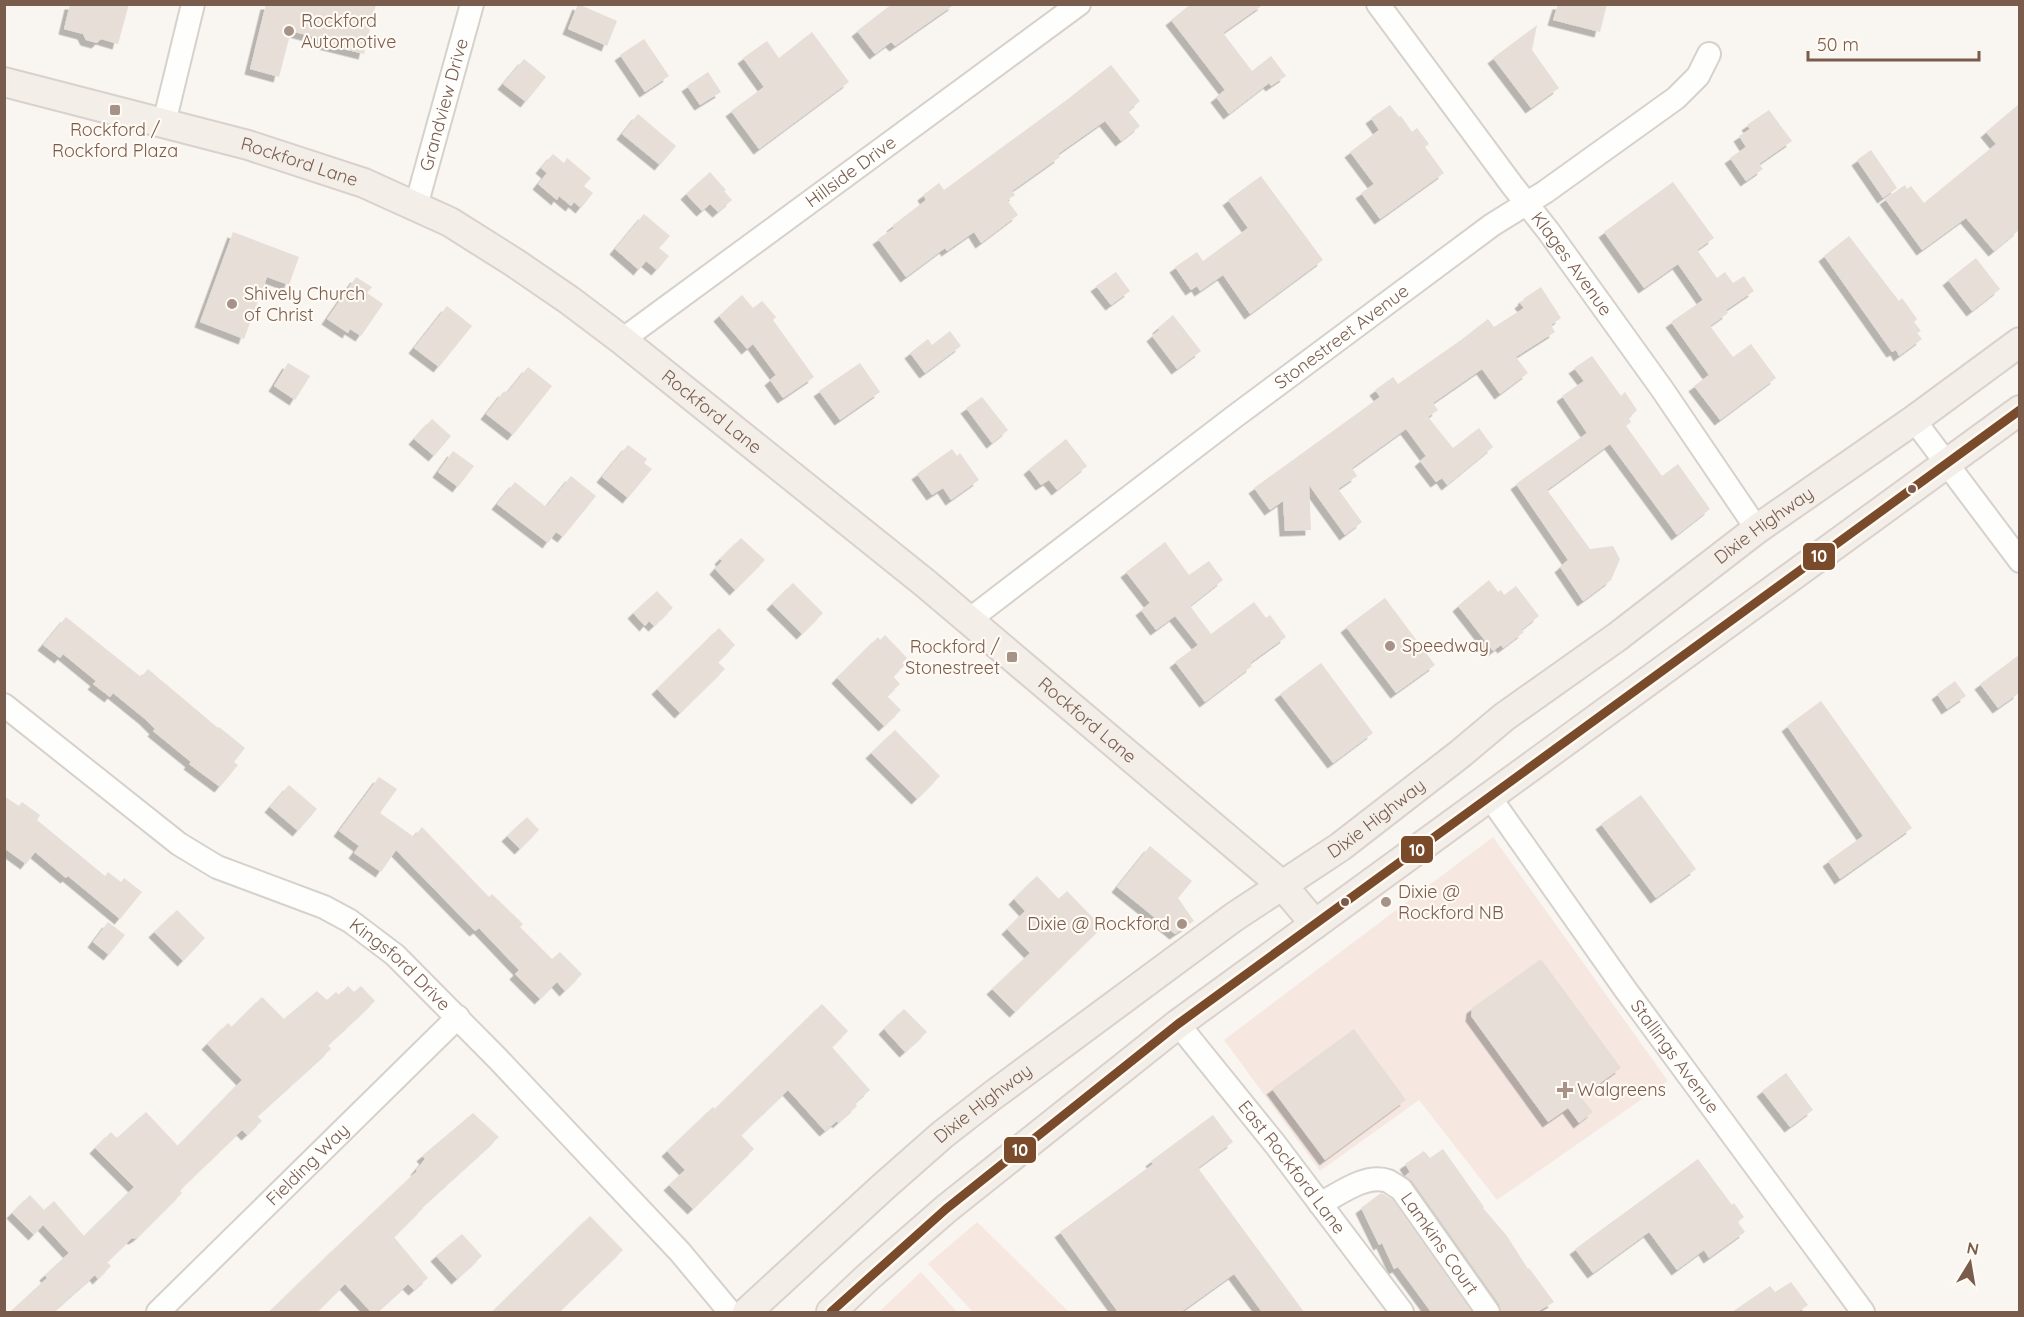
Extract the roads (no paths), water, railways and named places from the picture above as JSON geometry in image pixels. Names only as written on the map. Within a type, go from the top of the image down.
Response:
[{"type":"main road","name":"Rockford Lane","points":[[4,82],[248,145],[364,183],[450,222],[515,263],[569,300],[621,340],[925,583],[1283,886],[1315,924]]},
{"type":"main road","name":"Dixie Highway","points":[[747,1312],[859,1208],[963,1118],[1234,917],[1283,886],[1365,828],[1504,717],[1617,637],[1757,529],[1914,420],[2019,342]]},
{"type":"main road","points":[[831,1312],[946,1209],[1178,1024],[2019,410]]},
{"type":"street","points":[[164,123],[193,4]]},
{"type":"street","name":"Grandview Drive","points":[[416,206],[472,4]]},
{"type":"street","name":"Hillside Drive","points":[[621,340],[1079,4]]},
{"type":"street","name":"Klages Avenue","points":[[1378,4],[1662,389],[1757,529]]},
{"type":"street","name":"Stonestreet Avenue","points":[[969,620],[1037,566],[1492,225],[1676,98],[1698,76],[1708,54]]},
{"type":"street","points":[[1914,420],[2019,561]]},
{"type":"street","name":"Kingsford Drive","points":[[4,705],[179,844],[217,867],[324,907],[366,932],[397,957],[458,1017],[680,1252],[730,1312]]},
{"type":"street","name":"Stallings Avenue","points":[[1489,796],[1625,989],[1863,1312]]},
{"type":"street","name":"Fielding Way","points":[[158,1312],[458,1017]]},
{"type":"street","name":"East Rockford Lane","points":[[1178,1024],[1275,1144],[1402,1312]]},
{"type":"street","name":"Lamkins Court","points":[[1320,1204],[1363,1182],[1375,1179],[1389,1181],[1401,1189],[1488,1312]]},
{"type":"place","name":"Rockford Automotive","points":[[289,31]]},
{"type":"place","name":"Rockford / Rockford Plaza","points":[[115,110]]},
{"type":"place","name":"Shively Church of Christ","points":[[232,304]]},
{"type":"place","name":"Speedway","points":[[1390,646]]},
{"type":"place","name":"Rockford / Stonestreet","points":[[1012,657]]},
{"type":"place","name":"Dixie @ Rockford NB","points":[[1386,902]]},
{"type":"place","name":"Dixie @ Rockford","points":[[1182,924]]},
{"type":"place","name":"Walgreens","points":[[1565,1090]]}]
